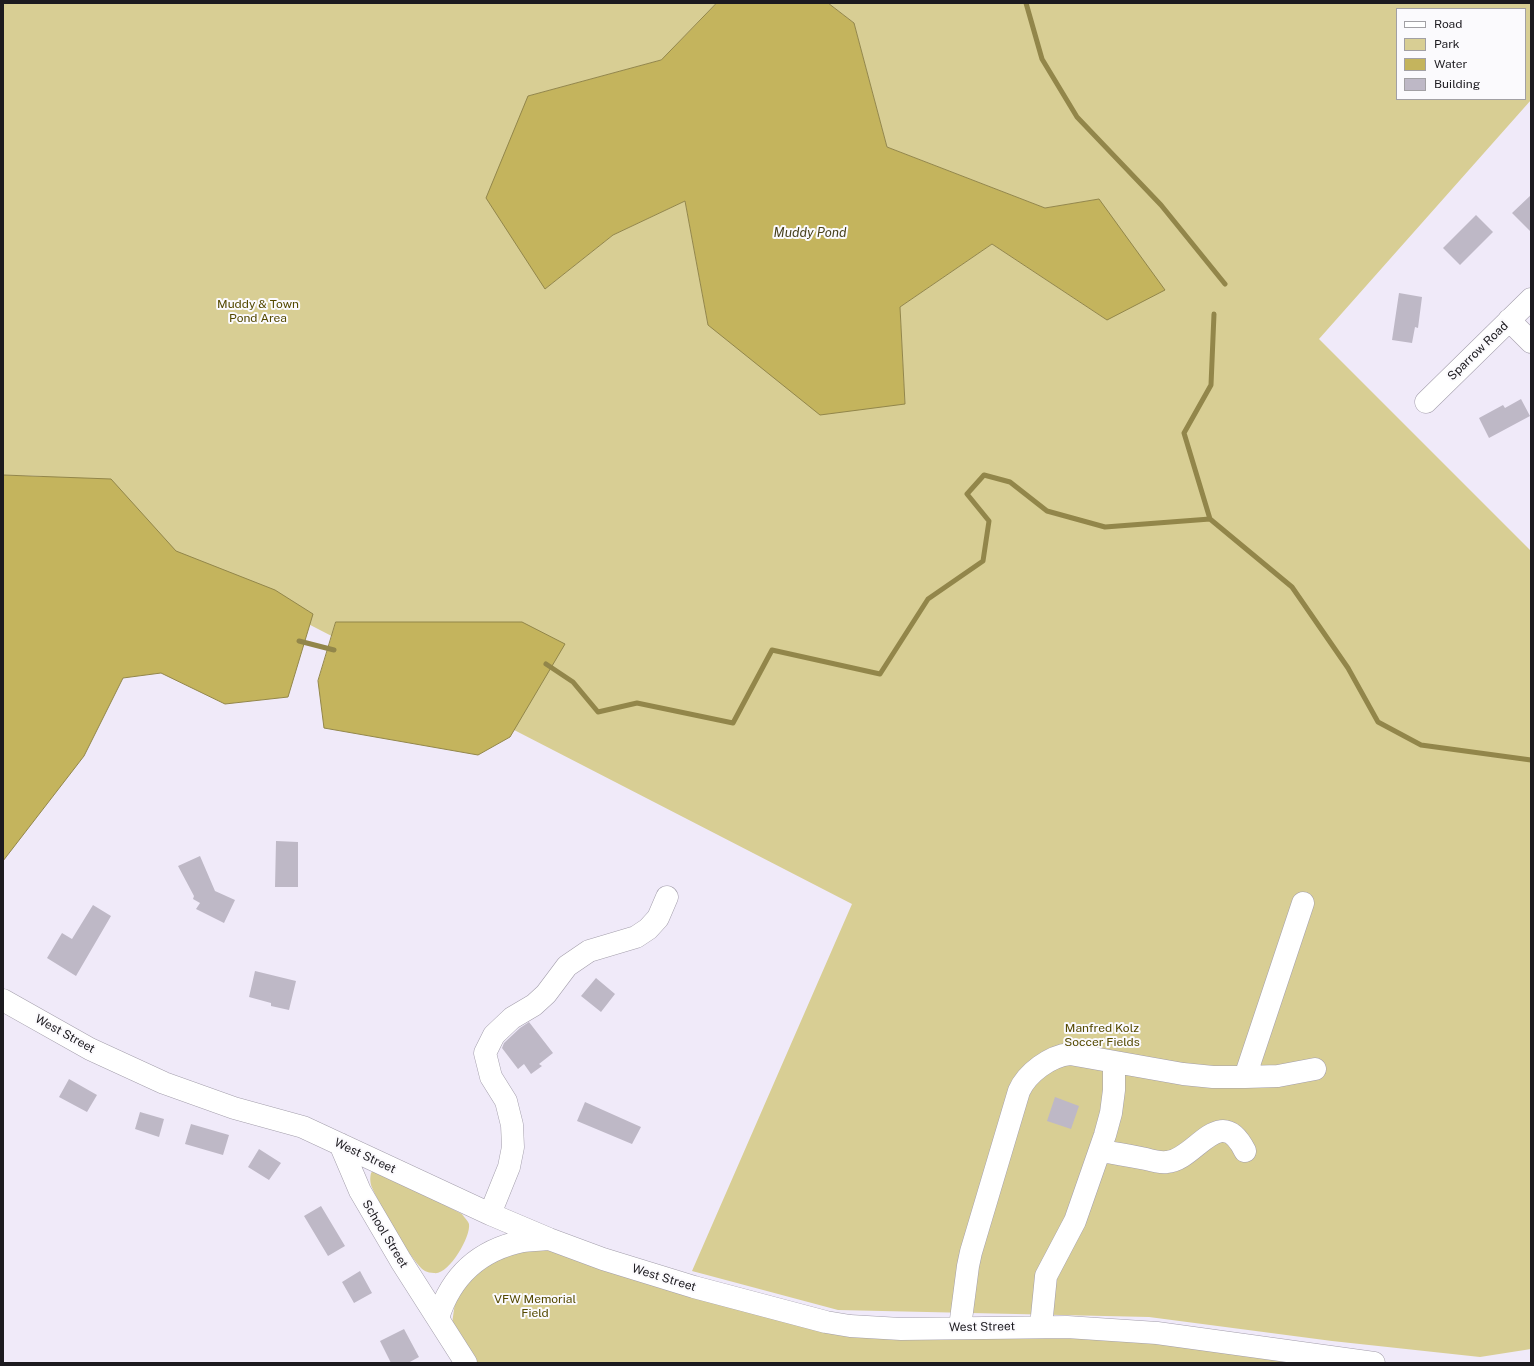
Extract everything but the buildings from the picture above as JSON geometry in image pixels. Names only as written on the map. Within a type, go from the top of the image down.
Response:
[{"type":"street","name":"Sparrow Road","points":[[1426,402],[1531,299]]},
{"type":"street","points":[[1509,320],[1531,342]]},
{"type":"street","points":[[490,1214],[509,1166],[513,1147],[512,1125],[506,1101],[491,1077],[485,1053],[494,1035],[512,1018],[534,1005],[546,994],[567,966],[589,952],[636,937],[648,929],[658,918],[667,897]]},
{"type":"street","points":[[1245,1077],[1303,903]]},
{"type":"street","name":"West Street","points":[[3,1000],[90,1049],[164,1083],[234,1108],[303,1127],[490,1214],[549,1239],[603,1259],[694,1287],[826,1322],[874,1328],[1041,1326],[1157,1333],[1374,1363]]},
{"type":"street","points":[[960,1327],[971,1252],[1020,1089],[1032,1073],[1056,1057],[1073,1054],[1183,1074],[1213,1077],[1278,1076],[1315,1069]]},
{"type":"street","points":[[1041,1326],[1046,1276],[1075,1221],[1100,1151],[1111,1113],[1115,1084],[1114,1062]]},
{"type":"street","points":[[1100,1151],[1168,1163],[1185,1155],[1207,1136],[1214,1132],[1221,1131],[1229,1133],[1236,1138],[1245,1151]]},
{"type":"street","name":"School Street","points":[[340,1144],[360,1191],[401,1261],[466,1363]]},
{"type":"street","points":[[438,1318],[442,1305],[452,1287],[473,1263],[502,1247],[524,1241],[549,1239]]},
{"type":"green space","name":"Muddy & Town Pond Area","points":[[3,3],[717,3],[661,60],[528,96],[545,289],[613,235],[685,201],[708,325],[905,404],[900,307],[992,244],[1107,320],[1099,199],[1045,208],[887,147],[854,23],[828,3],[1531,3],[1531,100],[1319,339],[1531,551],[1531,1349],[1480,1357],[1332,1341],[1149,1317],[838,1310],[692,1271],[852,904],[118,526],[42,476],[3,475]]},
{"type":"green space","points":[[375,1169],[462,1214],[467,1220],[469,1230],[466,1238],[458,1254],[446,1268],[440,1272],[433,1273],[425,1271],[419,1266],[387,1217],[371,1185],[371,1173]]},
{"type":"green space","name":"VFW Memorial Field","points":[[541,1248],[734,1307],[1110,1337],[1317,1363],[474,1363],[452,1324],[455,1302],[464,1285],[495,1258]]},
{"type":"water","name":"Muddy Pond","points":[[717,3],[828,3],[854,23],[887,147],[1045,208],[1099,199],[1165,290],[1107,320],[992,244],[900,307],[905,404],[820,415],[708,325],[685,201],[613,235],[545,289],[486,198],[528,96],[661,60]]},
{"type":"water","points":[[3,475],[111,479],[176,551],[275,590],[313,614],[288,697],[225,704],[161,673],[123,678],[84,756],[3,861]]},
{"type":"water","points":[[336,622],[522,622],[565,644],[510,737],[478,755],[324,728],[318,681]]},
{"type":"waterway","points":[[1026,3],[1042,59],[1077,117],[1161,205],[1225,284]]},
{"type":"waterway","points":[[1214,314],[1211,385],[1184,433],[1210,519],[1292,587],[1348,668],[1378,722],[1421,745],[1531,760]]},
{"type":"waterway","points":[[546,664],[573,682],[598,712],[637,703],[733,723],[772,650],[880,674],[928,599],[983,561],[989,521],[967,494],[984,475],[1010,482],[1047,511],[1105,527],[1210,519]]},
{"type":"waterway","points":[[299,641],[334,650]]},
{"type":"park label","name":"Manfred Kolz Soccer Fields","points":[[1102,1035]]}]
